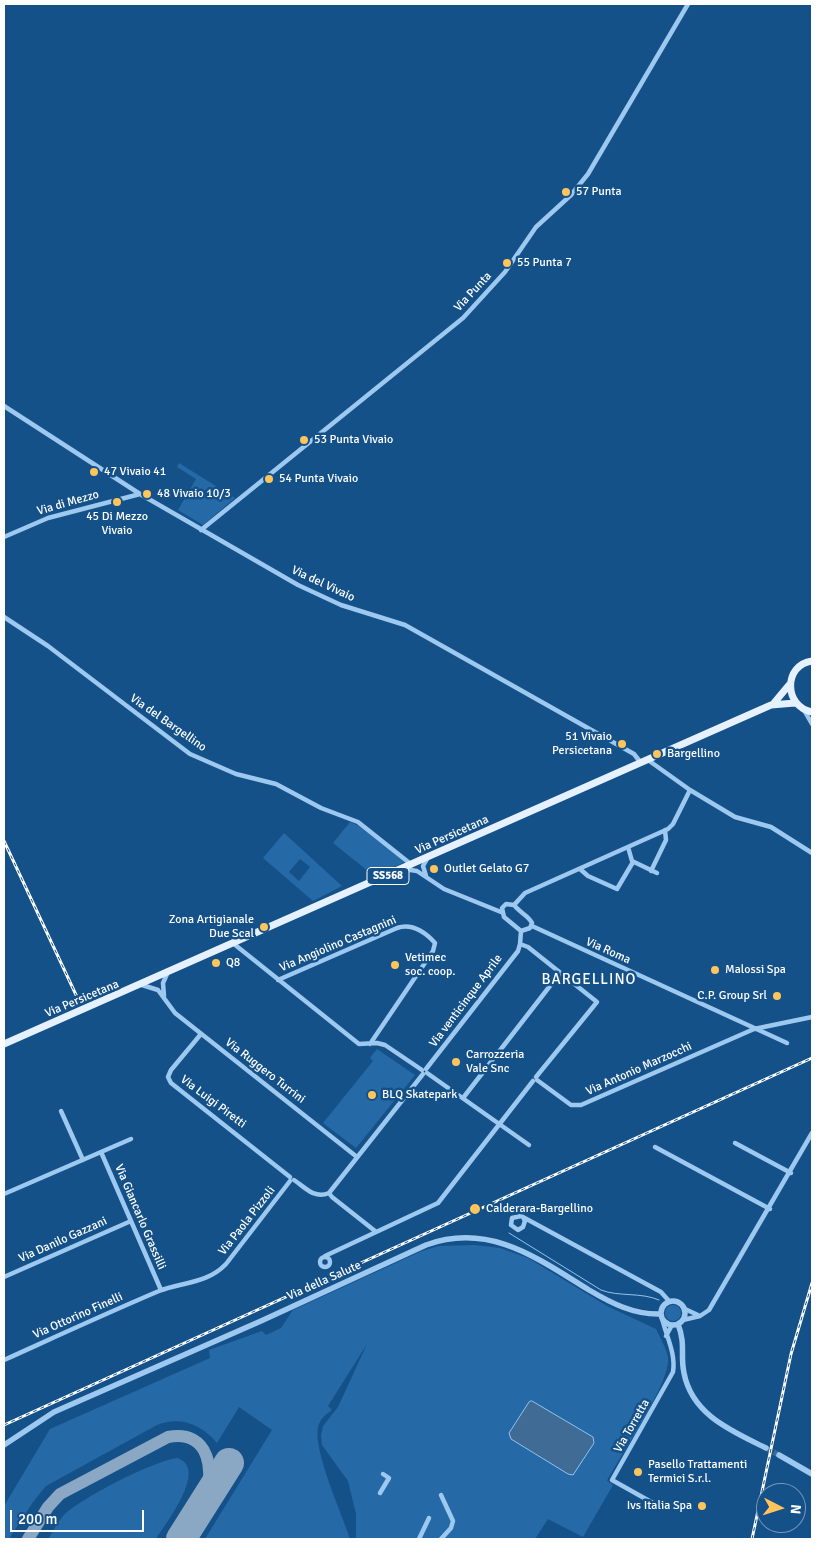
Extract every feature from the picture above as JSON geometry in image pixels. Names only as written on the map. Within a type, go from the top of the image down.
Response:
[{"type":"main road","name":"SS568","points":[[790,685],[795,670],[801,665],[812,661]]},
{"type":"main road","name":"Via Persicetana","points":[[771,705],[790,685]]},
{"type":"main road","points":[[790,685],[795,703],[804,710],[812,712]]},
{"type":"main road","name":"Via Persicetana","points":[[4,1044],[167,974],[771,705],[795,703]]},
{"type":"street","name":"Via Punta","points":[[200,530],[463,318],[480,302],[505,272],[536,227],[571,195],[588,174],[688,4]]},
{"type":"street","name":"Via del Vivaio","points":[[4,406],[140,494],[298,585],[340,605],[405,625],[634,754],[735,817],[771,827],[812,853]]},
{"type":"street","name":"Via di Mezzo","points":[[4,537],[48,518],[140,494]]},
{"type":"street","name":"Via del Bargellino","points":[[4,617],[48,646],[190,754],[236,774],[276,784],[321,808],[358,822],[412,865]]},
{"type":"street","points":[[804,710],[812,724]]},
{"type":"street","points":[[514,906],[525,893],[665,830],[673,824],[690,790]]},
{"type":"street","points":[[628,847],[633,862],[654,872],[666,840],[665,830]]},
{"type":"street","points":[[426,858],[423,871],[427,877]]},
{"type":"street","points":[[580,869],[588,876],[618,890],[633,862]]},
{"type":"street","points":[[404,869],[417,871],[444,889],[501,912],[504,917],[521,931],[526,931],[532,926],[531,920],[520,913],[514,906],[506,904],[501,912]]},
{"type":"street","name":"Via Angiolino Castagnini","points":[[234,944],[278,980],[360,1044],[370,1044],[433,951],[435,943],[422,932],[409,926],[397,928],[278,980]]},
{"type":"street","name":"Via Roma","points":[[532,926],[787,1043]]},
{"type":"street","name":"Via venticinque Aprile","points":[[329,1193],[518,950],[521,931]]},
{"type":"street","points":[[325,1256],[438,1202],[597,1002],[528,947],[520,944]]},
{"type":"street","points":[[463,1098],[560,973]]},
{"type":"street","points":[[165,998],[163,983],[167,974]]},
{"type":"street","name":"Via Ruggero Turrini","points":[[142,985],[154,987],[165,998],[175,1013],[357,1157]]},
{"type":"street","name":"Via Antonio Marzocchi","points":[[536,1079],[571,1105],[581,1105],[754,1029],[812,1017]]},
{"type":"street","name":"Via Luigi Piretti","points":[[201,1034],[170,1070],[168,1077],[171,1083],[290,1179],[300,1184],[312,1194],[321,1195],[329,1193]]},
{"type":"street","points":[[370,1044],[385,1045],[529,1145]]},
{"type":"street","points":[[61,1111],[83,1160]]},
{"type":"street","points":[[678,1323],[700,1316],[710,1310],[791,1173],[812,1133]]},
{"type":"street","points":[[4,1194],[131,1139]]},
{"type":"street","points":[[736,1144],[791,1173]]},
{"type":"street","points":[[655,1147],[770,1209]]},
{"type":"street","name":"Via Giancarlo Grassilli","points":[[101,1152],[161,1290]]},
{"type":"street","points":[[290,1179],[300,1184]]},
{"type":"street","name":"Via Paola Pizzoli","points":[[161,1290],[192,1284],[221,1269],[290,1179]]},
{"type":"street","points":[[329,1193],[375,1232]]},
{"type":"street","points":[[533,1223],[524,1225],[518,1230],[511,1225],[514,1217],[522,1217],[661,1292],[669,1301],[679,1302],[685,1309],[700,1316]]},
{"type":"street","points":[[522,1217],[524,1225]]},
{"type":"street","name":"Via Danilo Gazzani","points":[[4,1277],[131,1221]]},
{"type":"street","name":"Via della Salute","points":[[4,1445],[54,1412],[441,1241],[478,1239],[517,1248],[615,1304],[661,1316],[666,1323],[678,1323]]},
{"type":"street","name":"Via Ottorino Finelli","points":[[4,1360],[161,1290]]},
{"type":"street","points":[[661,1316],[664,1305],[669,1301]]},
{"type":"street","points":[[666,1337],[678,1323],[685,1309]]},
{"type":"street","name":"Via Torretta","points":[[653,1503],[612,1480],[673,1372],[673,1356],[661,1316]]},
{"type":"street","points":[[678,1323],[684,1342],[684,1375],[696,1402],[712,1418],[766,1448]]},
{"type":"street","points":[[779,1455],[812,1474]]},
{"type":"street","points":[[380,1493],[389,1478],[383,1474]]},
{"type":"street","points":[[441,1495],[453,1521],[451,1528],[441,1539]]},
{"type":"street","points":[[419,1539],[429,1518]]},
{"type":"shaded area","points":[[179,463],[235,498],[203,525],[178,510],[196,479],[177,467]]},
{"type":"shaded area","points":[[350,822],[364,828],[405,862],[374,876],[333,843]]},
{"type":"shaded area","points":[[284,833],[342,886],[313,901],[263,858]],"holes":[[[300,859],[310,867],[299,881],[289,872]]]},
{"type":"shaded area","name":"BLQ Skatepark","points":[[377,1049],[415,1075],[356,1148],[323,1123],[373,1061],[370,1058]]},
{"type":"shaded area","points":[[475,1245],[500,1248],[528,1258],[607,1306],[656,1329],[666,1351],[668,1358],[667,1369],[662,1384],[644,1419],[607,1481],[613,1485],[583,1537],[548,1519],[535,1539],[356,1539],[356,1514],[348,1481],[322,1445],[321,1436],[323,1426],[338,1407],[367,1344],[328,1406],[332,1410],[323,1417],[318,1427],[320,1451],[324,1466],[350,1539],[205,1539],[272,1430],[239,1407],[217,1443],[204,1431],[190,1424],[174,1421],[166,1422],[157,1425],[46,1486],[33,1502],[9,1539],[4,1539],[4,1506],[50,1429],[210,1358],[209,1350],[262,1331],[266,1335],[281,1328],[293,1310],[422,1251],[439,1246]]},
{"type":"shaded area","points":[[673,1305],[679,1307],[681,1313],[679,1319],[673,1321],[667,1319],[665,1313],[667,1307]]},
{"type":"shaded area","points":[[532,1401],[593,1437],[594,1443],[573,1475],[568,1474],[511,1439],[509,1433],[529,1402]]},
{"type":"shaded area","points":[[177,1458],[186,1464],[189,1473],[187,1484],[175,1509],[156,1539],[48,1539],[63,1516],[84,1500],[135,1473]]},
{"type":"waterway","points":[[509,1233],[601,1290],[645,1296],[659,1300]]},
{"type":"taxiway","points":[[28,1539],[48,1507],[60,1494],[168,1437],[182,1436],[193,1440],[201,1446],[209,1467],[209,1478],[204,1502]]},
{"type":"runway","points":[[181,1539],[229,1463]]},
{"type":"tunnel","points":[[766,1448],[779,1455]]},
{"type":"railway","points":[[4,841],[77,997]]},
{"type":"railway","points":[[4,1425],[812,1058]]},
{"type":"railway","points":[[752,1539],[791,1354],[812,1283]]},
{"type":"place","name":"57 Punta","points":[[566,192]]},
{"type":"place","name":"55 Punta 7","points":[[507,263]]},
{"type":"place","name":"53 Punta Vivaio","points":[[304,440]]},
{"type":"place","name":"47 Vivaio 41","points":[[94,472]]},
{"type":"place","name":"54 Punta Vivaio","points":[[269,479]]},
{"type":"place","name":"48 Vivaio 10/3","points":[[147,494]]},
{"type":"place","name":"45 Di Mezzo Vivaio","points":[[117,502]]},
{"type":"place","name":"51 Vivaio Persicetana","points":[[622,744]]},
{"type":"place","name":"Bargellino","points":[[657,754]]},
{"type":"place","name":"Outlet Gelato G7","points":[[434,869]]},
{"type":"place","name":"Zona Artigianale Due Scal","points":[[264,927]]},
{"type":"place","name":"Q8","points":[[216,963]]},
{"type":"place","name":"Vetimec soc. coop.","points":[[395,965]]},
{"type":"place","name":"Malossi Spa","points":[[715,970]]},
{"type":"place","name":"C.P. Group Srl","points":[[777,996]]},
{"type":"place","name":"Carrozzeria Vale Snc","points":[[456,1062]]},
{"type":"place","name":"BLQ Skatepark","points":[[372,1095]]},
{"type":"place","name":"Calderara-Bargellino","points":[[475,1209]]},
{"type":"place","name":"Pasello Trattamenti Termici S.r.l.","points":[[638,1472]]},
{"type":"place","name":"Ivs Italia Spa","points":[[702,1506]]},
{"type":"district","name":"BARGELLINO","points":[[589,980]]}]
